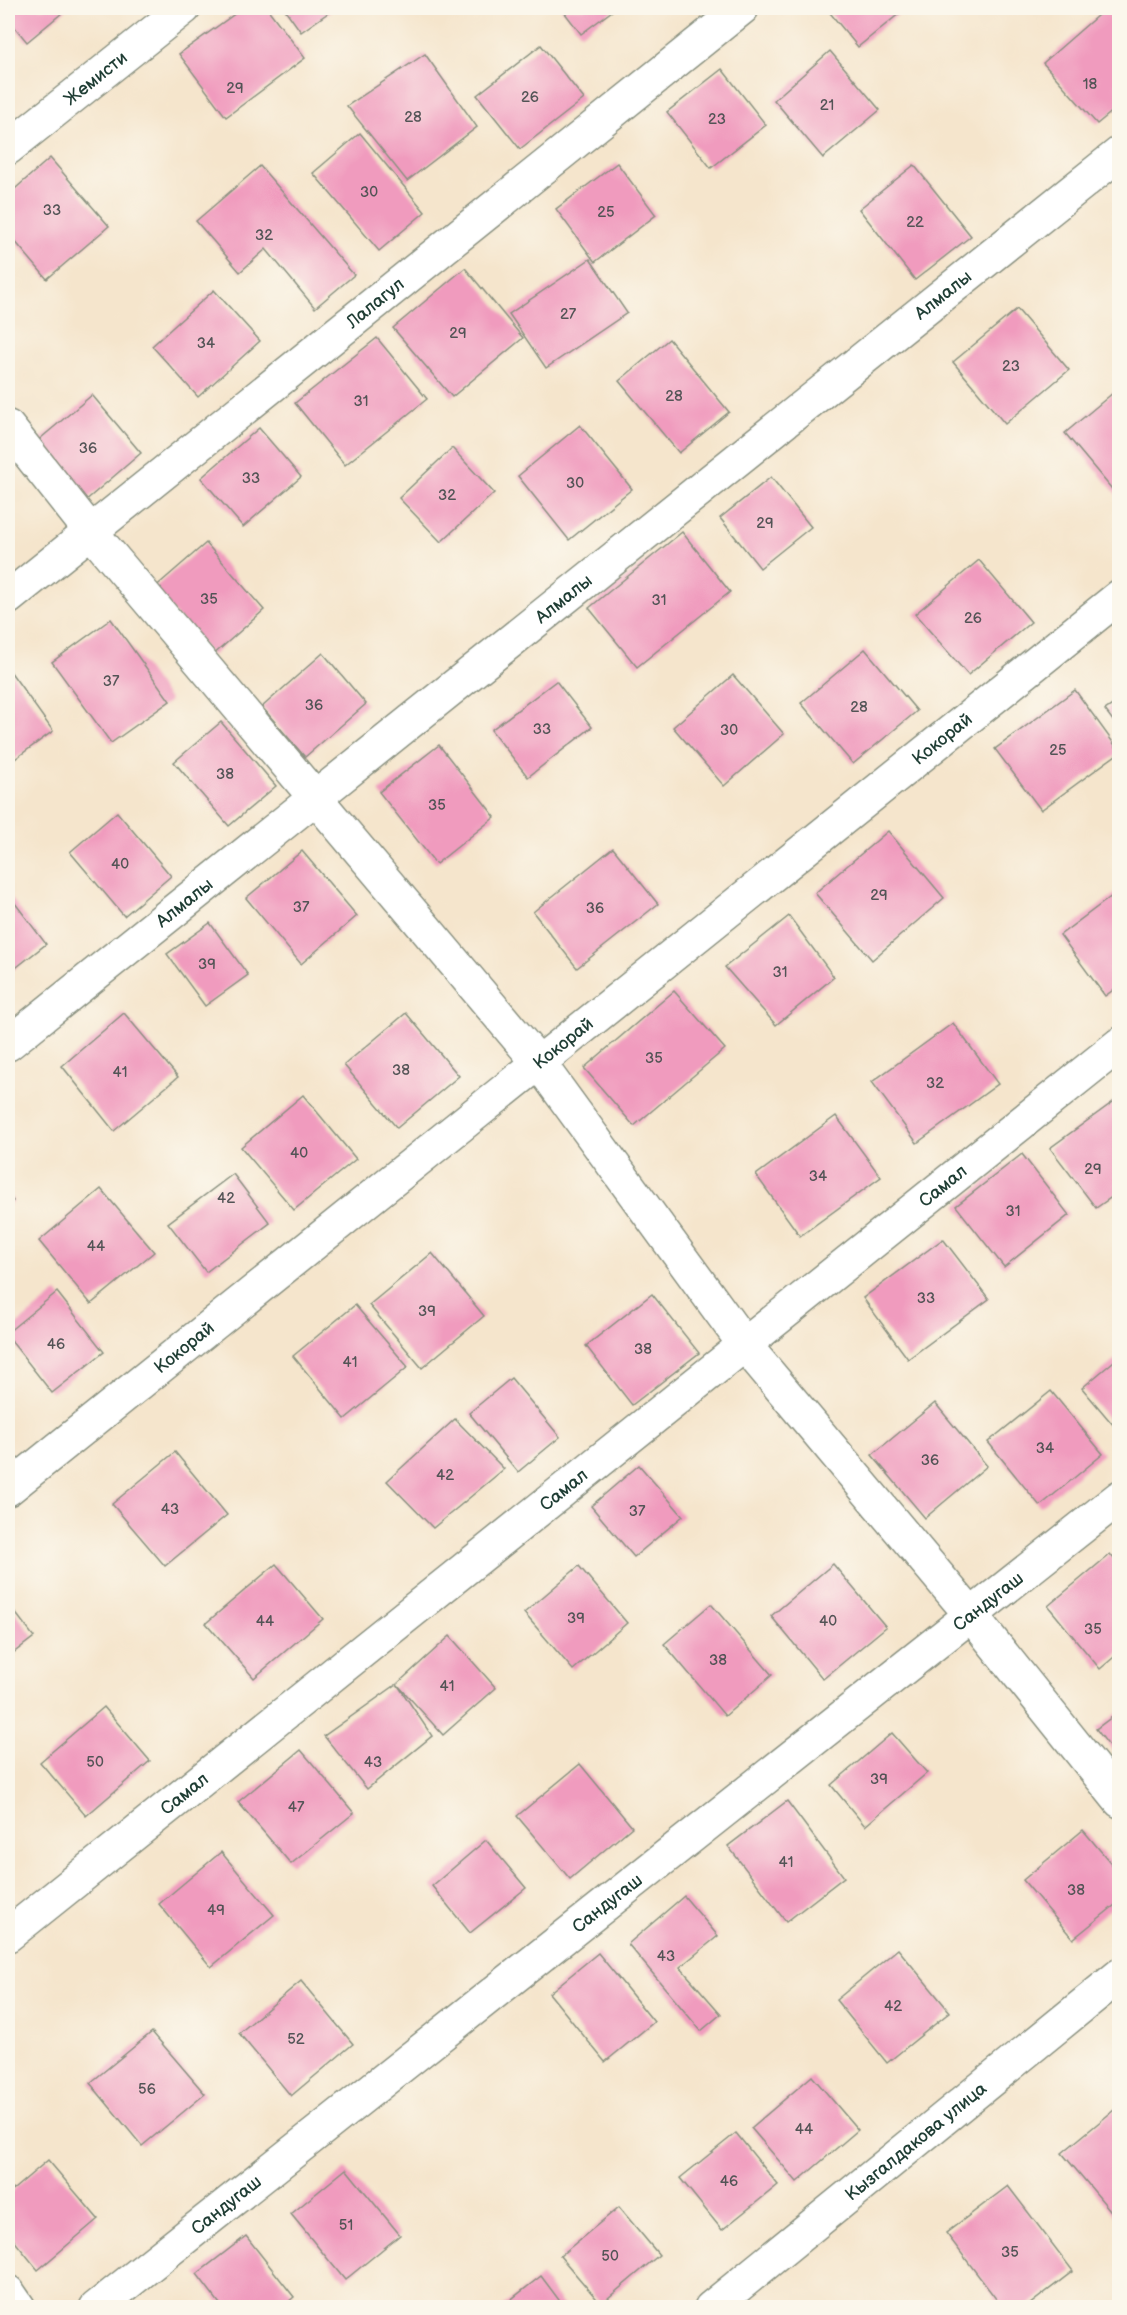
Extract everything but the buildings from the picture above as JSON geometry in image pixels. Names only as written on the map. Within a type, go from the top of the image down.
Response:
[{"type":"street","name":"Жемисти","points":[[8,147],[184,8]]},
{"type":"street","name":"Лалагул","points":[[8,598],[742,8]]},
{"type":"street","name":"Алмалы","points":[[8,1044],[1119,153]]},
{"type":"street","points":[[8,427],[91,532],[539,1063],[744,1344],[971,1615],[1119,1801]]},
{"type":"street","name":"Кокорай","points":[[8,1489],[1119,596]]},
{"type":"street","name":"Самал","points":[[8,1935],[1119,1044]]},
{"type":"street","name":"Сандугаш","points":[[96,2307],[1119,1497]]},
{"type":"street","name":"Кызгалдакова улица","points":[[711,2307],[1119,1975]]},
{"type":"street","points":[[8,2292],[19,2307]]}]
